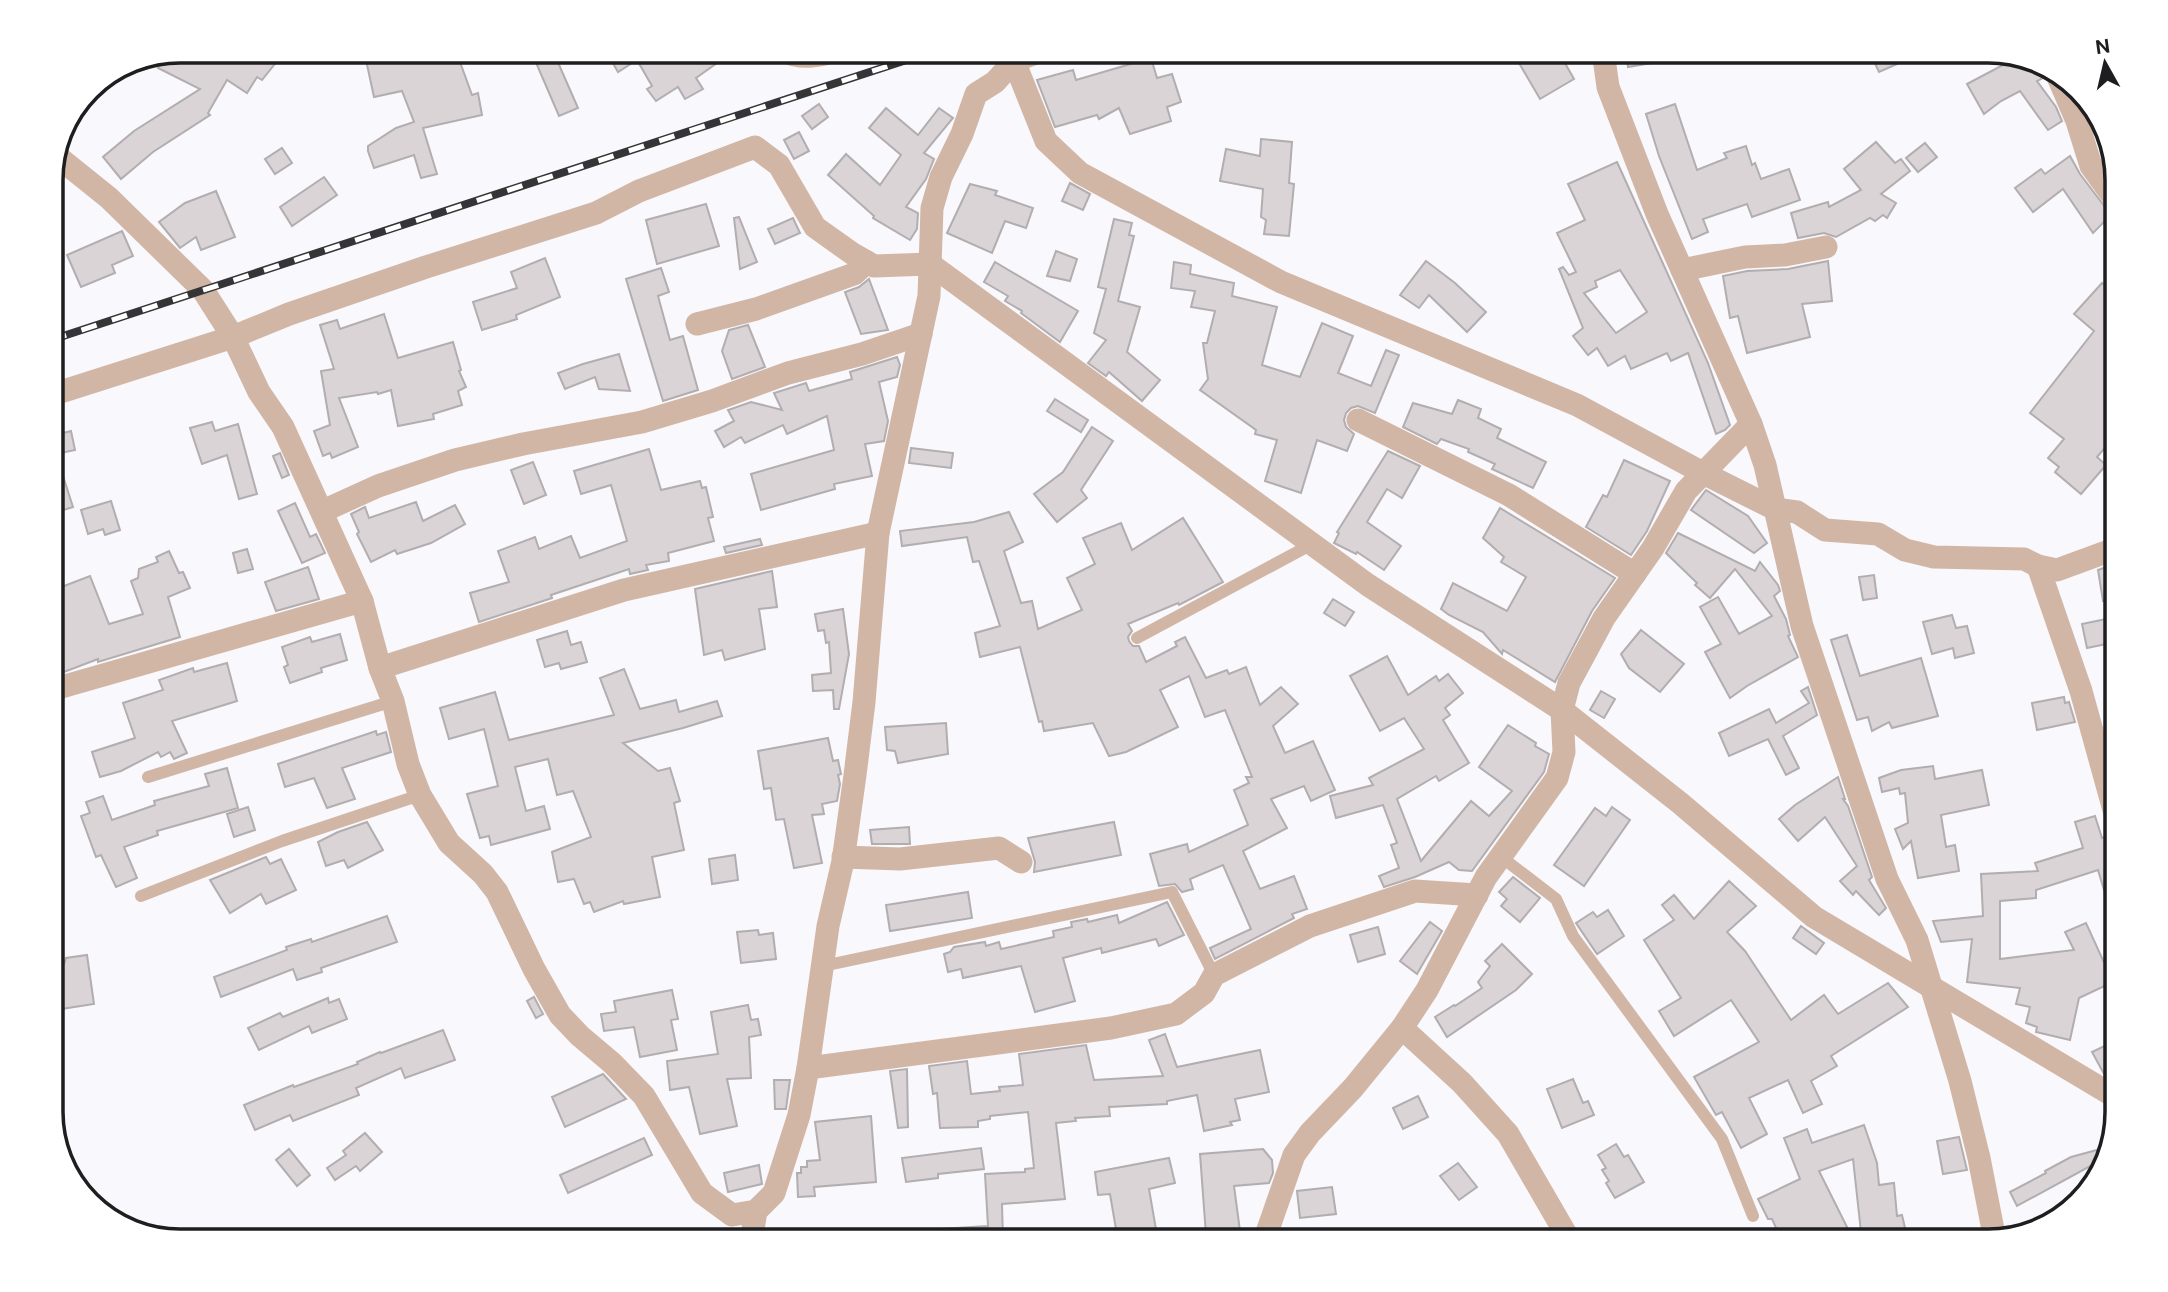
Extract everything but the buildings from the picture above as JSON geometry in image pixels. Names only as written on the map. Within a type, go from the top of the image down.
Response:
[{"type":"street","points":[[753,1229],[756,1212],[774,1193],[799,1115],[808,1068],[828,926],[843,857],[864,702],[877,533],[929,296],[932,208],[941,177],[962,134],[976,94],[995,82],[1012,63]]},
{"type":"street","points":[[1015,63],[1046,141],[1080,173],[1281,282],[1577,405],[1775,509],[1797,512],[1825,530],[1878,534],[1905,550],[1934,557],[2024,559],[2038,566],[2057,570],[2105,552]]},
{"type":"street","points":[[1605,63],[1608,87],[1657,214],[1751,424],[1765,465],[1802,626],[1887,878],[1917,940],[1960,1081],[1993,1229]]},
{"type":"street","points":[[2064,91],[2091,166],[2105,185]]},
{"type":"street","points":[[63,391],[233,337],[289,314],[426,267],[596,213],[639,191],[755,147],[779,165],[815,227],[874,266],[930,264],[1368,585],[1562,710],[1680,803],[1814,917],[2105,1091]]},
{"type":"street","points":[[65,162],[109,198],[203,290],[233,337],[259,392],[283,427],[362,601],[380,668],[393,701],[408,764],[420,795],[449,843],[483,874],[497,892],[534,969],[561,1015],[644,1096],[702,1192],[732,1214],[756,1212]]},
{"type":"street","points":[[1682,270],[1745,257],[1786,255],[1826,247]]},
{"type":"street","points":[[696,324],[756,309],[854,274],[867,262]]},
{"type":"street","points":[[323,511],[378,486],[455,460],[523,444],[642,422],[712,401],[788,373],[862,354],[921,334]]},
{"type":"street","points":[[1358,420],[1509,495],[1635,574]]},
{"type":"street","points":[[1268,1229],[1294,1155],[1402,1028],[1427,990],[1486,877],[1557,778],[1564,752],[1562,710],[1569,683],[1604,618],[1635,574],[1686,491],[1751,424]]},
{"type":"street","points":[[380,668],[624,590],[877,533]]},
{"type":"street","points":[[2038,566],[2081,691],[2105,778]]},
{"type":"street","points":[[63,687],[362,601]]},
{"type":"street","points":[[843,857],[900,859],[999,848],[1021,862]]},
{"type":"street","points":[[808,1068],[1111,1028],[1176,1014],[1204,993],[1214,975],[1310,926],[1415,891],[1477,895]]},
{"type":"street","points":[[1402,1028],[1462,1083],[1508,1134],[1563,1229]]},
{"type":"lane","points":[[1137,638],[1314,543]]},
{"type":"lane","points":[[148,777],[393,701]]},
{"type":"lane","points":[[141,896],[282,841],[420,795]]},
{"type":"lane","points":[[1500,856],[1556,899],[1573,936],[1722,1139],[1753,1216]]},
{"type":"lane","points":[[823,966],[1172,892],[1214,975]]},
{"type":"railway","points":[[63,336],[897,63]]}]
